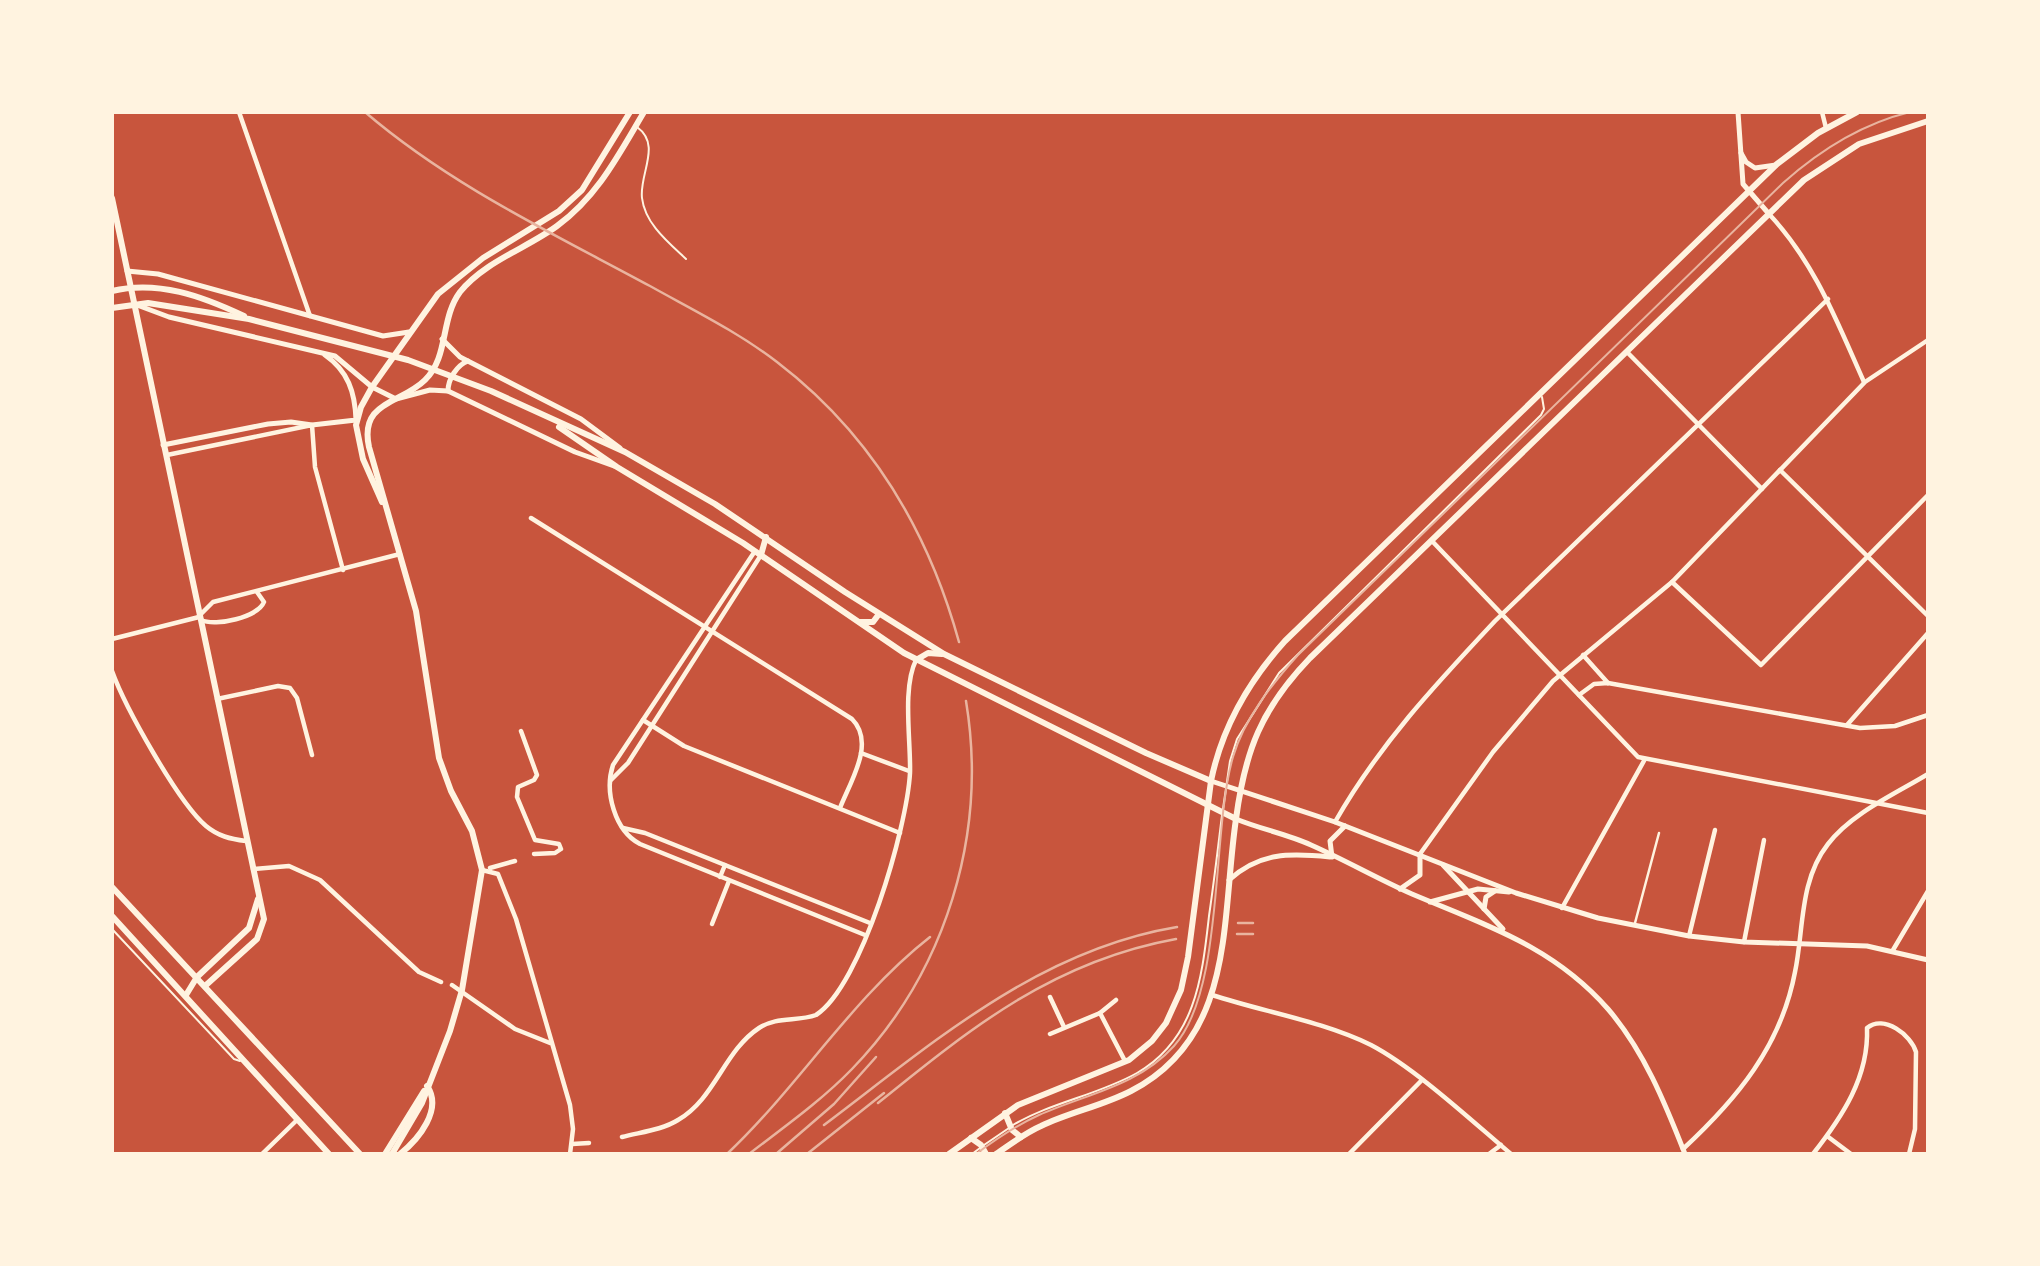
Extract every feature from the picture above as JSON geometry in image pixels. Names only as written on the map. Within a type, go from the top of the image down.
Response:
[{"type":"main road","points":[[386,509],[366,469],[356,420],[372,387],[429,304],[455,279],[573,199],[591,180],[630,112]]},
{"type":"main road","points":[[392,1154],[420,1107],[462,990],[482,870],[475,837],[439,758],[419,627],[367,428],[376,412],[428,377],[438,361],[448,316],[461,292],[480,275],[555,227],[581,206],[606,177],[644,112]]},
{"type":"main road","points":[[949,1154],[1005,1113],[1031,1099],[1125,1062],[1157,1035],[1170,1017],[1181,990],[1207,807],[1220,744],[1247,691],[1278,650],[1777,164],[1826,128],[1857,112]]},
{"type":"main road","points":[[996,1154],[1021,1137],[1055,1120],[1121,1096],[1156,1076],[1193,1039],[1212,995],[1240,790],[1252,743],[1285,686],[1317,651],[1811,175],[1836,157],[1885,134],[1928,121]]},
{"type":"main road","points":[[112,198],[264,919],[261,932],[205,986]]},
{"type":"main road","points":[[112,291],[149,286],[192,296],[249,318],[436,369],[625,452],[766,537],[879,614],[944,654],[1146,753],[1212,781]]},
{"type":"main road","points":[[112,308],[134,303],[249,318]]},
{"type":"main road","points":[[546,418],[617,467],[758,553],[854,621],[916,660],[1207,807],[1236,819]]},
{"type":"main road","points":[[758,553],[766,537]]},
{"type":"main road","points":[[854,621],[869,623],[878,618],[879,614]]},
{"type":"main road","points":[[916,660],[925,654],[944,654]]},
{"type":"main road","points":[[112,887],[360,1154]]},
{"type":"main road","points":[[186,995],[197,977],[249,928],[258,898]]},
{"type":"main road","points":[[112,916],[329,1154]]},
{"type":"main road","points":[[384,1154],[427,1086]]},
{"type":"main road","points":[[400,1154],[412,1142],[433,1110],[433,1097],[427,1086]]},
{"type":"main road","points":[[1005,1113],[1010,1128],[1021,1137]]},
{"type":"main road","points":[[971,1138],[983,1146],[986,1154]]},
{"type":"street","points":[[239,112],[311,316]]},
{"type":"street","points":[[1738,112],[1741,176],[1749,193],[1802,254],[1828,299],[1865,382]]},
{"type":"street","points":[[1822,112],[1826,128]]},
{"type":"street","points":[[1739,147],[1751,167],[1762,169],[1777,164]]},
{"type":"street","points":[[127,271],[158,274],[386,337],[409,332]]},
{"type":"street","points":[[1335,821],[1375,756],[1430,691],[1502,615],[1828,299]]},
{"type":"street","points":[[134,303],[169,317],[339,359],[372,387],[396,399],[430,390],[448,391],[575,452],[617,467]]},
{"type":"street","points":[[442,339],[468,361],[581,419],[625,452]]},
{"type":"street","points":[[1400,889],[1420,875],[1420,854],[1493,752],[1560,675],[1672,582],[1865,382],[1928,340]]},
{"type":"street","points":[[1627,352],[1762,489]]},
{"type":"street","points":[[166,455],[312,425],[356,420],[355,399],[349,382],[339,366],[322,354]]},
{"type":"street","points":[[448,391],[459,366],[468,361]]},
{"type":"street","points":[[163,445],[268,424],[290,422],[312,425]]},
{"type":"street","points":[[312,425],[315,467],[343,570]]},
{"type":"street","points":[[1780,470],[1928,616]]},
{"type":"street","points":[[1672,582],[1761,665],[1928,495]]},
{"type":"street","points":[[531,518],[852,719],[863,735],[861,753],[840,808]]},
{"type":"street","points":[[1432,541],[1634,753],[1645,759],[1928,813]]},
{"type":"street","points":[[758,553],[704,626],[613,765],[610,780],[612,802],[623,828],[640,844],[865,935]]},
{"type":"street","points":[[610,780],[619,775],[714,632],[758,553]]},
{"type":"street","points":[[112,639],[199,617],[213,603],[400,554]]},
{"type":"street","points":[[199,617],[203,621],[214,623],[255,612],[263,605],[263,597],[257,592]]},
{"type":"street","points":[[1846,726],[1928,633]]},
{"type":"street","points":[[1583,655],[1608,683]]},
{"type":"street","points":[[622,1137],[666,1126],[687,1114],[740,1045],[760,1027],[777,1020],[809,1017],[821,1011],[842,983],[888,879],[900,833],[910,771],[910,685],[916,660]]},
{"type":"street","points":[[112,671],[143,732],[194,813],[217,834],[246,841]]},
{"type":"street","points":[[1579,695],[1594,684],[1608,683],[1846,726],[1885,727],[1928,715]]},
{"type":"street","points":[[216,699],[278,686],[290,688],[298,698],[312,755]]},
{"type":"street","points":[[643,720],[684,746],[900,833]]},
{"type":"street","points":[[522,732],[537,775],[534,780],[518,788],[517,797],[535,840],[544,844],[556,843],[561,849],[555,853],[534,854]]},
{"type":"street","points":[[861,753],[910,771]]},
{"type":"street","points":[[1562,908],[1645,759]]},
{"type":"street","points":[[1442,863],[1466,892],[1505,931],[1574,976],[1612,1014],[1647,1066],[1684,1152],[1732,1101],[1764,1057],[1790,994],[1803,904],[1819,858],[1840,832],[1880,803],[1928,774]]},
{"type":"street","points":[[1212,781],[1335,821],[1516,893],[1634,927],[1744,942],[1893,950],[1928,960]]},
{"type":"street","points":[[1236,819],[1309,844],[1400,889],[1505,931]]},
{"type":"street","points":[[1332,857],[1330,841],[1345,825]]},
{"type":"street","points":[[623,828],[645,833],[870,923]]},
{"type":"street","points":[[1689,936],[1714,830]]},
{"type":"street","points":[[1634,927],[1659,833]]},
{"type":"street","points":[[1744,942],[1764,841]]},
{"type":"street","points":[[1229,880],[1251,863],[1276,855],[1332,857]]},
{"type":"street","points":[[482,870],[515,861]]},
{"type":"street","points":[[720,877],[725,864]]},
{"type":"street","points":[[252,869],[289,866],[320,880],[419,972],[441,982]]},
{"type":"street","points":[[482,870],[494,871],[505,887],[570,1105],[570,1154]]},
{"type":"street","points":[[712,925],[729,881]]},
{"type":"street","points":[[1430,902],[1482,889],[1516,893]]},
{"type":"street","points":[[1485,912],[1485,900],[1495,891]]},
{"type":"street","points":[[1893,950],[1928,891]]},
{"type":"street","points":[[452,985],[515,1029],[551,1043]]},
{"type":"street","points":[[1212,995],[1367,1043],[1420,1081],[1511,1154]]},
{"type":"street","points":[[1050,997],[1065,1027]]},
{"type":"street","points":[[1050,1034],[1100,1013],[1116,1000]]},
{"type":"street","points":[[1100,1013],[1125,1062]]},
{"type":"street","points":[[1813,1154],[1846,1107],[1863,1068],[1867,1028],[1875,1023],[1887,1023],[1912,1041],[1916,1052],[1915,1129],[1909,1154]]},
{"type":"street","points":[[1349,1154],[1420,1081]]},
{"type":"street","points":[[262,1154],[296,1120]]},
{"type":"street","points":[[1827,1136],[1851,1154]]},
{"type":"street","points":[[572,1144],[589,1143]]},
{"type":"street","points":[[1489,1154],[1501,1145]]},
{"type":"lane","points":[[636,126],[645,134],[649,144],[642,194],[644,206],[660,234],[686,259]]},
{"type":"lane","points":[[972,1154],[1010,1128],[1138,1072],[1163,1055],[1180,1033],[1192,1009],[1202,972],[1226,786],[1237,739],[1279,673],[1541,415],[1545,406],[1540,395]]},
{"type":"lane","points":[[112,929],[234,1059],[246,1063]]},
{"type":"tram line","points":[[976,1154],[1031,1119],[1128,1080],[1160,1060],[1174,1046],[1190,1020],[1202,987],[1214,908],[1226,789],[1233,757],[1252,716],[1298,655],[1783,183],[1812,160],[1858,131],[1910,112]]},
{"type":"railway","points":[[365,112],[432,163],[467,185],[731,331],[777,362],[810,390],[867,452],[891,487],[931,561],[959,642]]},
{"type":"railway","points":[[749,1154],[815,1103],[852,1069],[885,1031],[913,989],[935,945],[952,898],[964,850],[971,801],[971,751],[966,701]]},
{"type":"railway","points":[[1238,923],[1253,923]]},
{"type":"railway","points":[[824,1125],[947,1032],[1033,978],[1079,956],[1126,939],[1177,927]]},
{"type":"railway","points":[[1237,934],[1253,934]]},
{"type":"railway","points":[[727,1154],[778,1100],[876,987],[930,937]]},
{"type":"railway","points":[[878,1103],[947,1048],[1016,1001],[1091,963],[1132,949],[1176,939]]},
{"type":"railway","points":[[776,1154],[834,1104],[876,1057]]},
{"type":"railway","points":[[807,1154],[884,1093]]}]
